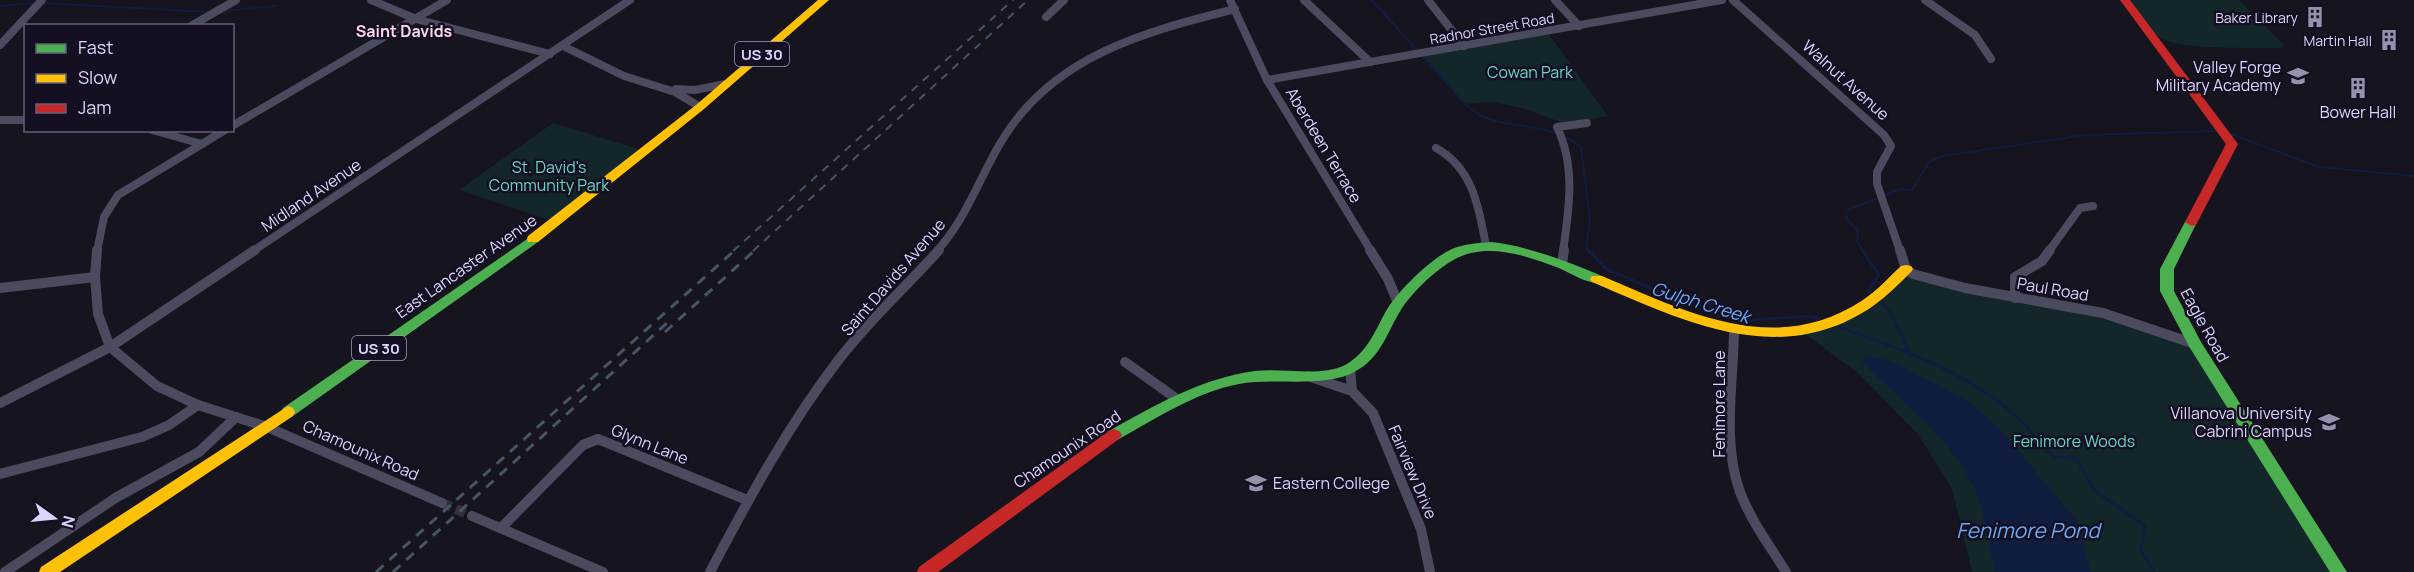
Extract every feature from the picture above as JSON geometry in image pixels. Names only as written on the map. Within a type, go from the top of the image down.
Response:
[{"type":"main road","name":"East Lancaster Avenue","points":[[47,572],[267,427],[523,247],[700,107],[824,0]]},
{"type":"main road","name":"Eagle Road","points":[[2125,0],[2232,144],[2167,270],[2168,291],[2195,344],[2339,572]]},
{"type":"main road","points":[[1350,369],[1377,345],[1398,303],[1415,284],[1454,253],[1473,247],[1500,247],[1562,264],[1693,319],[1734,332],[1778,335],[1828,323],[1866,305],[1906,269]]},
{"type":"main road","name":"Chamounix Road","points":[[925,572],[1102,442],[1177,399],[1212,386],[1256,376],[1308,376],[1350,369]]},
{"type":"street","points":[[194,24],[236,0]]},
{"type":"street","points":[[371,0],[416,18],[550,54]]},
{"type":"street","points":[[234,125],[447,0]]},
{"type":"street","name":"Midland Avenue","points":[[0,403],[110,348],[630,0]]},
{"type":"street","points":[[1046,17],[1064,0]]},
{"type":"street","name":"Aberdeen Terrace","points":[[1230,0],[1267,80],[1388,279],[1398,303]]},
{"type":"street","points":[[1304,0],[1370,62]]},
{"type":"street","points":[[1428,0],[1464,46]]},
{"type":"street","points":[[1555,0],[1579,26]]},
{"type":"street","name":"Radnor Street Road","points":[[1267,80],[1722,0]]},
{"type":"street","name":"Walnut Avenue","points":[[1733,0],[1888,140],[1891,146],[1877,172],[1877,184],[1906,269]]},
{"type":"street","points":[[1925,0],[1975,35],[1991,59]]},
{"type":"street","points":[[0,45],[40,2]]},
{"type":"street","name":"Saint Davids Avenue","points":[[710,572],[747,500],[792,428],[862,332],[956,229],[1010,124],[1027,104],[1058,77],[1107,46],[1151,30],[1235,9]]},
{"type":"street","points":[[563,46],[624,76],[685,97],[700,107]]},
{"type":"street","points":[[661,87],[695,90],[727,84]]},
{"type":"street","points":[[0,120],[24,120]]},
{"type":"street","points":[[1562,264],[1568,207],[1568,157],[1563,137],[1557,127],[1587,123]]},
{"type":"street","points":[[159,132],[202,144]]},
{"type":"street","points":[[110,348],[98,314],[95,277],[97,243],[104,218],[118,195],[222,132]]},
{"type":"street","points":[[1436,148],[1449,153],[1474,188],[1486,246]]},
{"type":"street","points":[[2015,298],[2015,277],[2042,261],[2080,208],[2093,206]]},
{"type":"street","name":"Paul Road","points":[[1906,269],[1913,274],[1965,288],[2103,314],[2195,344]]},
{"type":"street","points":[[0,288],[95,277]]},
{"type":"street","name":"Fenimore Lane","points":[[1734,332],[1732,444],[1736,478],[1750,513],[1786,572]]},
{"type":"street","name":"Chamounix Road","points":[[110,348],[157,386],[198,405],[267,427],[442,503]]},
{"type":"street","points":[[1125,362],[1177,399]]},
{"type":"street","points":[[1350,369],[1352,391]]},
{"type":"street","name":"Fairview Drive","points":[[1308,376],[1352,391],[1373,412],[1421,529],[1430,572]]},
{"type":"street","points":[[0,474],[142,437],[170,425],[198,405]]},
{"type":"street","points":[[5,572],[117,497],[190,457],[236,417]]},
{"type":"street","name":"Glynn Lane","points":[[501,528],[583,445],[598,439],[747,500]]},
{"type":"street","points":[[472,516],[603,572]]},
{"type":"green space","points":[[2127,0],[2239,0],[2284,45],[2280,48],[2218,48],[2170,42],[2152,30]]},
{"type":"green space","name":"Cowan Park","points":[[1547,32],[1608,116],[1566,124],[1522,108],[1491,102],[1465,104],[1421,53]]},
{"type":"green space","name":"St. David's Community Park","points":[[553,123],[645,151],[561,218],[546,219],[459,190]]},
{"type":"green space","name":"Fenimore Woods","points":[[1906,269],[1965,288],[2057,304],[2195,344],[2340,572],[1972,572],[1952,488],[1917,433],[1858,373],[1801,331],[1866,305]]},
{"type":"water","name":"Fenimore Pond","points":[[1867,355],[1891,361],[1970,402],[2005,435],[2077,521],[2091,572],[1996,572],[1980,502],[1966,473],[1940,438],[1862,362]]},
{"type":"waterway","name":"Gulph Creek","points":[[1372,0],[1465,104],[1476,113],[1496,121],[1546,130],[1570,139],[1581,147],[1590,218],[1586,248],[1588,250]]},
{"type":"waterway","points":[[0,6],[36,3]]},
{"type":"waterway","points":[[42,3],[209,12]]},
{"type":"waterway","points":[[222,11],[277,6]]},
{"type":"waterway","points":[[1863,251],[1857,242],[1858,232],[1846,217],[1847,210],[1901,189],[1912,190],[1929,162],[1943,156],[2085,135],[2218,131]]},
{"type":"waterway","points":[[2228,133],[2319,167],[2414,176]]},
{"type":"waterway","name":"Gulph Creek","points":[[1588,250],[1606,269],[1668,295],[1751,320],[1812,316],[1824,321]]},
{"type":"waterway","points":[[1862,250],[1879,275],[1868,290],[1873,295]]},
{"type":"waterway","points":[[1877,299],[1889,310],[1910,354]]},
{"type":"waterway","name":"Gulph Creek","points":[[1833,325],[1910,354]]},
{"type":"waterway","name":"Gulph Creek","points":[[1910,354],[1956,375],[1994,398],[2025,426],[2053,457],[2076,458],[2094,490],[2145,526],[2141,551],[2155,572]]},
{"type":"tunnel","points":[[442,503],[472,516]]},
{"type":"railway","points":[[733,251],[1013,0]]},
{"type":"railway","points":[[753,251],[1028,0]]},
{"type":"railway","points":[[376,572],[735,250]]},
{"type":"railway","points":[[665,332],[755,250]]},
{"type":"railway","points":[[393,572],[668,322]]},
{"type":"traffic: fast","points":[[2191,222],[2167,269],[2167,291],[2195,344],[2339,572]]},
{"type":"traffic: fast","points":[[288,412],[533,239]]},
{"type":"traffic: fast","points":[[1114,435],[1182,398],[1218,384],[1266,375],[1331,374],[1351,368],[1374,347],[1392,312],[1405,294],[1457,252],[1474,248],[1510,249],[1546,259],[1597,279]]},
{"type":"traffic: slow","points":[[533,239],[700,107],[824,0]]},
{"type":"traffic: slow","points":[[1597,279],[1664,308],[1729,329],[1762,333],[1795,332],[1829,323],[1865,305],[1906,269]]},
{"type":"traffic: slow","points":[[47,572],[288,412]]},
{"type":"traffic: jam","points":[[2125,0],[2232,144],[2191,222]]},
{"type":"traffic: jam","points":[[925,572],[1114,435]]},
{"type":"place","name":"Baker Library","points":[[2315,17]]},
{"type":"place","name":"Martin Hall","points":[[2389,40]]},
{"type":"place","name":"Valley Forge Military Academy","points":[[2298,76]]},
{"type":"place","name":"Bower Hall","points":[[2358,88]]},
{"type":"place","name":"Villanova University Cabrini Campus","points":[[2329,422]]},
{"type":"place","name":"Eastern College","points":[[1256,483]]},
{"type":"district","name":"Saint Davids","points":[[404,31]]}]
